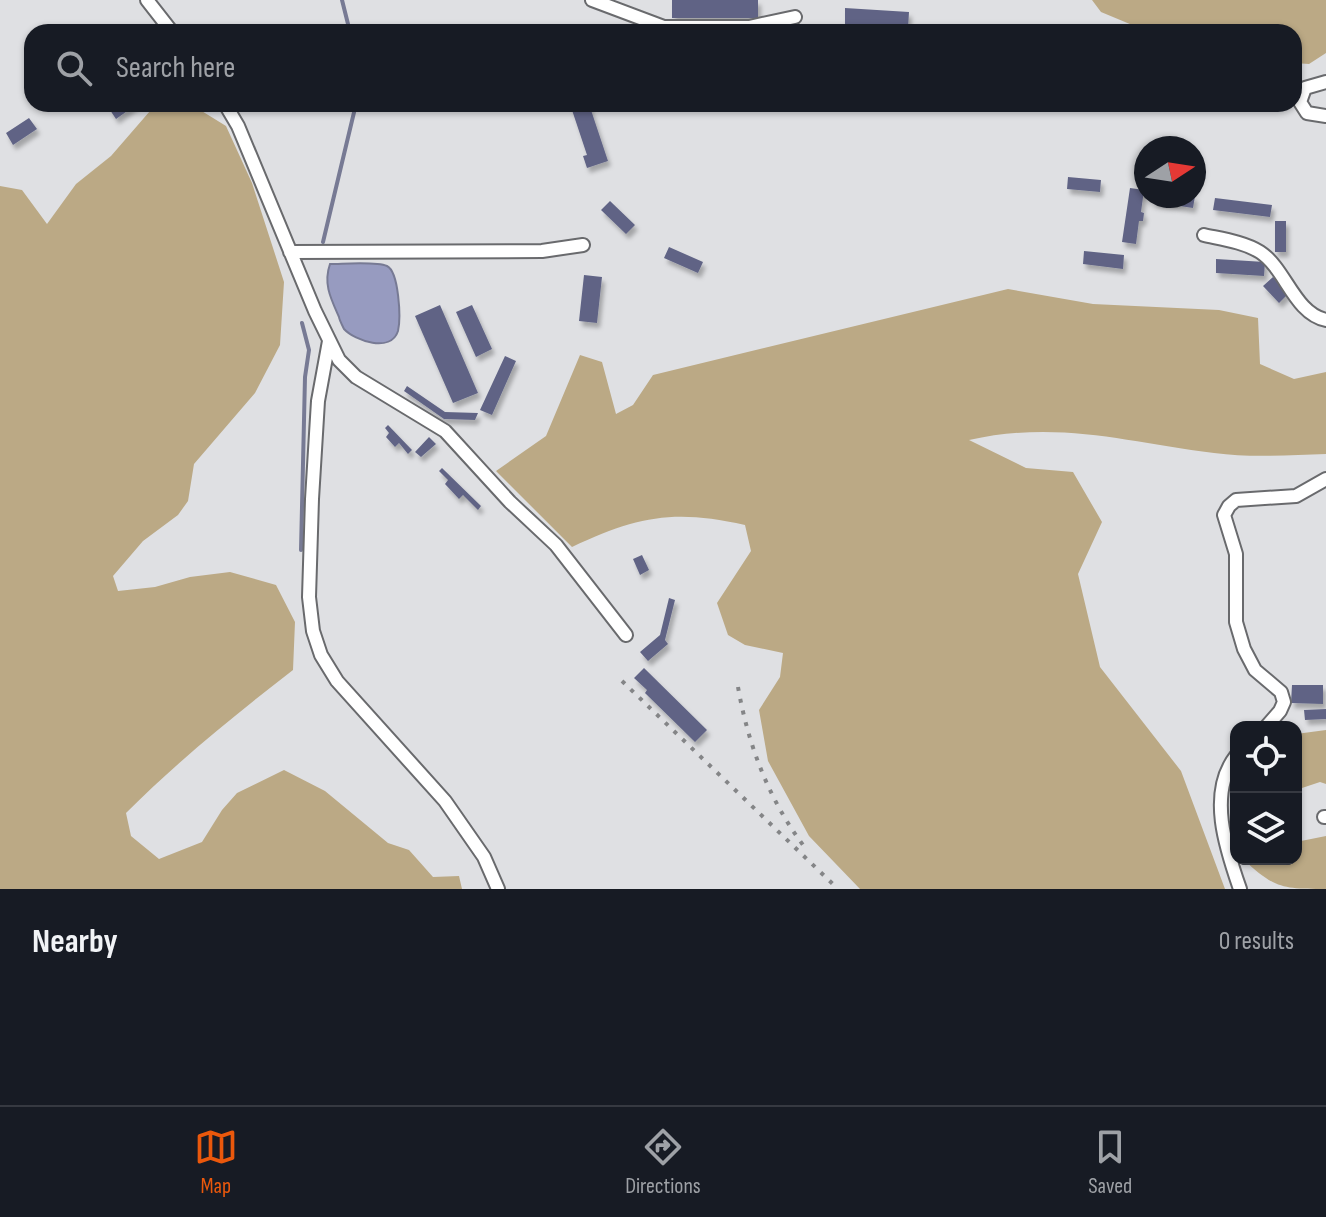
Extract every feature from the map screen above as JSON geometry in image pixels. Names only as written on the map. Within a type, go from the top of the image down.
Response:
[{"type":"street","points":[[147,0],[166,24]]},
{"type":"street","points":[[592,0],[656,24]]},
{"type":"street","points":[[763,24],[795,17]]},
{"type":"street","points":[[1302,96],[1305,88],[1326,82]]},
{"type":"street","points":[[1302,105],[1307,113],[1326,116]]},
{"type":"street","points":[[230,112],[339,360],[356,377],[445,431],[510,502],[556,545],[626,635]]},
{"type":"street","points":[[1204,235],[1233,241],[1260,252],[1280,272],[1306,310],[1326,320]]},
{"type":"street","points":[[290,252],[542,251],[583,245]]},
{"type":"street","points":[[329,341],[318,401],[312,499],[309,597],[313,631],[321,655],[337,681],[445,801],[484,857],[498,889]]},
{"type":"street","points":[[1271,721],[1284,702],[1281,692],[1255,670],[1244,649],[1236,622],[1236,554],[1224,515],[1236,500],[1296,496],[1326,479]]},
{"type":"street","points":[[1230,767],[1221,783],[1219,801],[1240,889]]},
{"type":"shaded area","points":[[1092,0],[1326,0],[1326,53],[1309,64],[1302,64],[1302,24],[1130,24],[1101,12]]},
{"type":"shaded area","points":[[149,112],[203,112],[226,126],[252,183],[284,282],[280,345],[255,393],[194,464],[188,501],[178,515],[143,541],[113,576],[118,591],[230,572],[276,585],[295,622],[293,670],[207,739],[126,813],[131,836],[159,859],[202,842],[237,793],[284,770],[325,791],[388,843],[409,850],[433,877],[459,876],[462,889],[0,889],[0,186],[22,190],[47,224],[76,184],[111,156]]},
{"type":"shaded area","points":[[1008,289],[1093,304],[1219,310],[1258,318],[1260,364],[1294,379],[1326,372],[1326,454],[1228,455],[1063,432],[1002,434],[969,440],[1026,468],[1073,472],[1102,522],[1078,574],[1100,667],[1181,771],[1225,889],[860,889],[809,836],[768,761],[759,710],[780,677],[783,653],[745,645],[728,635],[717,603],[751,551],[745,525],[698,517],[657,518],[617,528],[572,547],[496,471],[546,436],[580,355],[602,362],[616,414],[633,405],[653,375]]},
{"type":"shaded area","points":[[1326,730],[1326,784],[1320,782],[1302,788],[1302,733]]},
{"type":"shaded area","points":[[1326,836],[1326,889],[1280,885],[1250,865],[1302,865],[1302,841]]},
{"type":"water","points":[[330,264],[375,264],[391,270],[399,306],[398,331],[394,338],[388,342],[372,343],[344,329],[329,291],[327,278]]},
{"type":"building","points":[[672,0],[758,0],[758,18],[672,18]]},
{"type":"building","points":[[845,8],[909,12],[908,24],[845,24]]},
{"type":"building","points":[[111,112],[126,112],[116,119]]},
{"type":"building","points":[[573,112],[592,112],[608,161],[587,168],[583,156],[587,155]]},
{"type":"building","points":[[29,118],[37,129],[13,145],[6,133]]},
{"type":"building","points":[[1068,177],[1101,180],[1100,192],[1067,189]]},
{"type":"building","points":[[1130,188],[1134,189],[1134,208],[1142,208],[1143,221],[1139,221],[1136,244],[1122,242]]},
{"type":"building","points":[[1215,198],[1272,205],[1270,217],[1213,210]]},
{"type":"building","points":[[610,201],[635,225],[626,234],[601,210]]},
{"type":"building","points":[[1275,221],[1286,221],[1286,252],[1275,252]]},
{"type":"building","points":[[669,247],[703,262],[698,273],[664,258]]},
{"type":"building","points":[[1084,251],[1124,255],[1123,269],[1083,264]]},
{"type":"building","points":[[1216,259],[1265,262],[1264,276],[1216,273]]},
{"type":"building","points":[[584,275],[602,277],[597,323],[579,321]]},
{"type":"building","points":[[1273,277],[1288,294],[1279,303],[1263,286]]},
{"type":"building","points":[[440,305],[478,393],[453,403],[415,316]]},
{"type":"building","points":[[472,305],[492,349],[476,357],[456,312]]},
{"type":"building","points":[[505,356],[516,361],[492,415],[480,410]]},
{"type":"building","points":[[407,386],[445,412],[478,413],[475,420],[444,419],[404,391]]},
{"type":"building","points":[[388,425],[412,450],[408,454],[399,443],[395,447],[386,437],[389,433],[385,428]]},
{"type":"building","points":[[429,437],[436,444],[421,457],[415,452]]},
{"type":"building","points":[[442,468],[481,506],[478,510],[463,495],[459,499],[445,484],[448,480],[439,471]]},
{"type":"building","points":[[642,555],[649,570],[640,575],[633,559]]},
{"type":"building","points":[[669,598],[675,600],[665,640],[668,644],[648,661],[640,652],[660,635]]},
{"type":"building","points":[[644,668],[707,730],[695,742],[634,678]]},
{"type":"building","points":[[1292,685],[1323,685],[1323,704],[1291,703]]},
{"type":"building","points":[[1326,709],[1326,719],[1305,720],[1304,710]]},
{"type":"waterway","points":[[342,0],[348,24]]},
{"type":"waterway","points":[[323,242],[354,112]]},
{"type":"waterway","points":[[301,550],[305,377],[309,350],[302,323]]},
{"type":"railway","points":[[622,681],[838,889]]},
{"type":"railway","points":[[738,687],[747,729],[761,770],[779,808],[803,845]]}]
